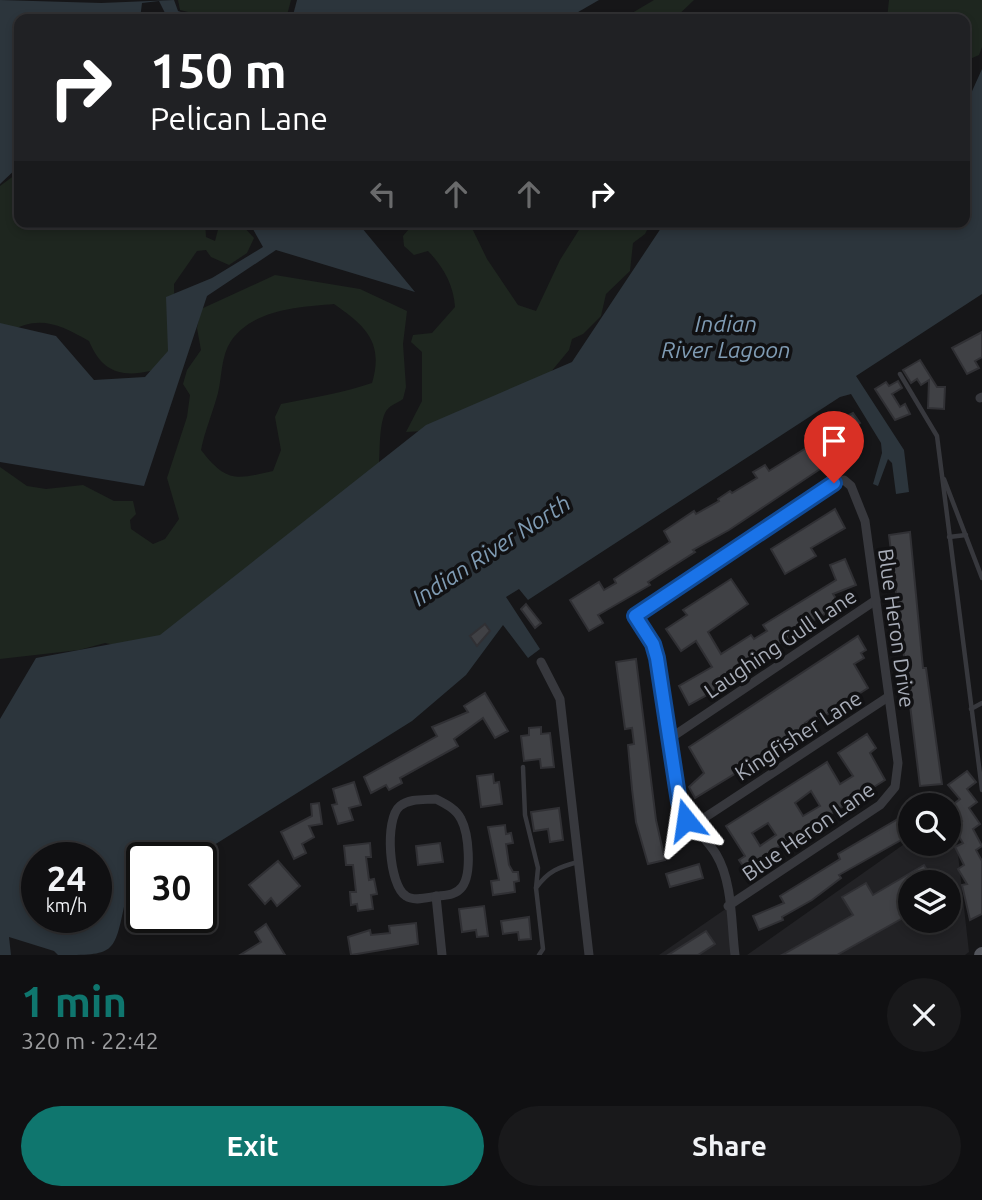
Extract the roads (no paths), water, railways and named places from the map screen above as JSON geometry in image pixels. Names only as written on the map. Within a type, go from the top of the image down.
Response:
[{"type":"street","name":"Blue Heron Drive","points":[[669,739],[657,658],[647,634],[635,616],[834,483],[844,480],[851,486],[865,521],[898,776]]},
{"type":"street","name":"Laughing Gull Lane","points":[[669,739],[876,600]]},
{"type":"street","points":[[541,662],[560,699],[578,838],[578,862],[589,955]]},
{"type":"street","name":"Kingfisher Lane","points":[[692,825],[888,697]]},
{"type":"street","points":[[669,739],[679,802],[686,820],[716,855],[725,875],[736,955]]},
{"type":"street","name":"Blue Heron Lane","points":[[728,905],[880,805],[895,787],[898,776]]},
{"type":"street","points":[[436,799],[448,804],[461,818],[464,828],[468,877],[461,890],[436,896],[412,899],[404,895],[396,883],[390,820],[398,807],[409,801],[436,799]]},
{"type":"street","points":[[436,896],[442,955]]},
{"type":"lane","points":[[900,374],[937,436],[982,790]]},
{"type":"lane","points":[[942,475],[982,578]]},
{"type":"lane","points":[[949,537],[966,535]]},
{"type":"lane","points":[[971,709],[982,703]]},
{"type":"lane","points":[[523,767],[525,816],[538,868],[536,888],[543,949],[539,955]]},
{"type":"lane","points":[[536,888],[545,874],[578,862]]},
{"type":"water","points":[[0,0],[101,3],[174,0],[178,11],[187,14],[166,14],[159,1],[142,3],[141,14],[14,14],[14,171],[0,184]]},
{"type":"water","points":[[297,0],[599,0],[575,14],[293,14]]},
{"type":"water","name":"Indian River Lagoon","points":[[982,69],[982,294],[856,376],[904,450],[909,492],[896,494],[892,463],[888,459],[878,486],[873,484],[882,453],[881,443],[851,394],[840,397],[528,600],[519,589],[506,597],[540,649],[528,658],[503,625],[466,675],[412,721],[217,843],[126,842],[126,901],[118,933],[109,948],[91,954],[58,955],[54,951],[9,937],[11,955],[0,955],[0,719],[36,658],[160,635],[426,425],[572,362],[661,228],[970,228],[970,96]]},
{"type":"water","points":[[252,228],[362,228],[415,292],[276,250],[207,296],[144,486],[0,462],[0,323],[56,336],[94,380],[145,377],[168,351],[166,297],[212,278],[263,247]]},
{"type":"water label","name":"Indian River North","points":[[491,550]]}]
